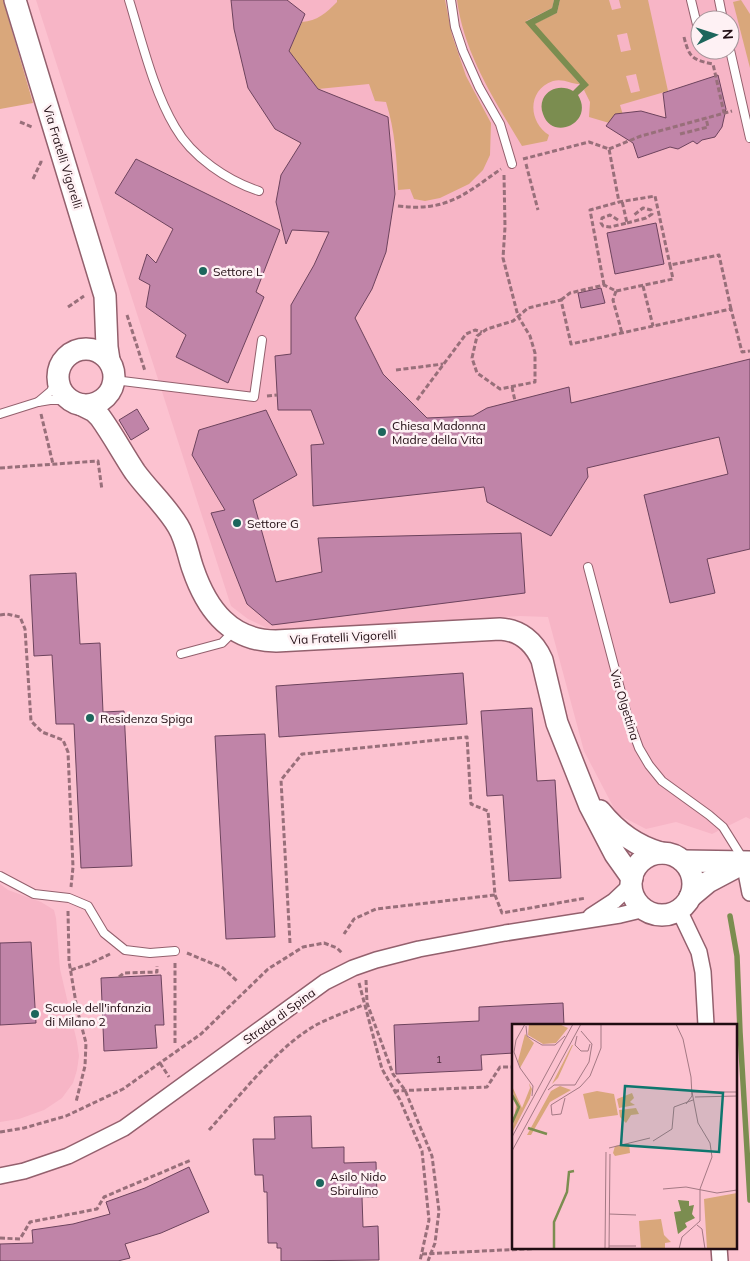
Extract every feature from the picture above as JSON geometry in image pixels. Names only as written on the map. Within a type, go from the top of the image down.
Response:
[{"type":"street","name":"Via Fratelli Vigorelli","points":[[16,0],[105,296],[110,378],[105,413],[107,426]]},
{"type":"street","points":[[82,348],[100,352],[110,378],[96,403],[76,402],[61,391],[57,380],[58,369],[63,359],[71,352],[95,340],[107,316]]},
{"type":"street","name":"Via Fratelli Vigorelli","points":[[76,402],[94,411],[107,426],[135,472],[178,526],[200,587],[212,608],[235,630],[250,638],[267,641],[500,629],[516,633],[532,644],[542,660],[557,723],[595,818],[632,882]]},
{"type":"street","name":"Via Fratelli Vigorelli","points":[[585,794],[602,814],[626,836],[642,846],[661,853]]},
{"type":"street","points":[[706,1024],[703,972],[699,952],[684,904],[693,882],[690,871],[683,861],[673,855],[661,853],[644,858],[635,869],[632,882],[634,894],[639,904],[656,914],[664,914],[684,904],[708,882],[747,862]]},
{"type":"street","points":[[683,861],[747,862]]},
{"type":"street","name":"Via Olgettina","points":[[747,862],[750,893]]},
{"type":"street","name":"Strada di Spina","points":[[583,920],[600,912],[632,882]]},
{"type":"street","name":"Strada di Spina","points":[[0,1176],[24,1171],[68,1156],[124,1128],[325,982],[353,968],[419,949],[620,915],[645,909]]},
{"type":"street","points":[[719,1248],[720,1261]]},
{"type":"lane","points":[[129,0],[161,101],[176,129],[196,152],[217,170],[240,185],[259,191]]},
{"type":"lane","points":[[451,0],[455,27],[463,51],[479,87],[500,124],[512,164]]},
{"type":"lane","points":[[732,60],[750,138]]},
{"type":"lane","points":[[110,378],[254,397],[262,340]]},
{"type":"lane","points":[[38,402],[51,391],[57,380]]},
{"type":"lane","points":[[0,414],[50,400],[76,402]]},
{"type":"lane","name":"Via Olgettina","points":[[588,567],[627,715],[638,748],[662,781],[709,815],[723,828],[747,862]]},
{"type":"lane","points":[[181,654],[222,643],[235,630]]},
{"type":"lane","points":[[0,876],[34,894],[70,898],[88,906],[104,933],[125,950],[156,953],[175,951]]},
{"type":"path","points":[[684,34],[690,56],[699,61],[713,64],[724,113]]},
{"type":"path","points":[[512,164],[524,158],[589,142],[608,149],[641,136],[743,108]]},
{"type":"path","points":[[680,134],[708,127],[706,118]]},
{"type":"path","points":[[20,122],[33,127],[35,136]]},
{"type":"path","points":[[608,149],[626,223]]},
{"type":"path","points":[[33,179],[41,162],[39,154]]},
{"type":"path","points":[[524,158],[538,210]]},
{"type":"path","points":[[398,206],[416,208],[451,202],[504,168],[505,226],[503,258],[518,316],[530,336],[536,353],[535,382],[500,388],[477,373],[472,358],[478,336],[487,329],[513,321],[518,316],[528,308],[561,300],[570,293],[604,285],[616,292],[674,279],[656,196],[590,210],[604,285]]},
{"type":"path","points":[[618,220],[610,215],[602,218],[601,224],[610,227],[646,218],[652,214],[651,210],[643,208],[634,215]]},
{"type":"path","points":[[670,265],[719,255],[742,352],[750,350]]},
{"type":"path","points":[[643,286],[653,326]]},
{"type":"path","points":[[616,292],[613,300],[622,333]]},
{"type":"path","points":[[68,307],[87,294]]},
{"type":"path","points":[[561,300],[571,344],[732,309]]},
{"type":"path","points":[[417,400],[466,334],[475,330],[483,332]]},
{"type":"path","points":[[396,370],[444,364]]},
{"type":"path","points":[[512,387],[515,401]]},
{"type":"path","points":[[38,402],[53,464]]},
{"type":"path","points":[[0,468],[98,461],[102,490]]},
{"type":"path","points":[[0,615],[7,614],[20,617],[25,629],[31,721],[42,732],[63,740],[68,752],[73,868],[67,918],[71,970],[86,1043],[85,1066],[76,1102]]},
{"type":"path","points":[[290,943],[282,780],[302,754],[467,737],[471,804],[488,811],[495,895],[502,913],[590,897]]},
{"type":"path","points":[[344,934],[354,919],[376,909],[495,895]]},
{"type":"path","points":[[0,1132],[24,1128],[66,1116],[123,1089],[201,1034],[268,969],[303,947],[324,942],[336,948],[344,955]]},
{"type":"path","points":[[71,970],[109,954],[125,950]]},
{"type":"path","points":[[175,1043],[175,951],[191,954],[223,968],[237,981]]},
{"type":"path","points":[[119,977],[124,973],[157,972],[156,953]]},
{"type":"path","points":[[358,979],[382,1069],[400,1100],[422,1151],[429,1220],[420,1261]]},
{"type":"path","points":[[366,979],[369,1009],[394,1074],[405,1090],[432,1156],[439,1211],[435,1242],[428,1261]]},
{"type":"path","points":[[209,1130],[273,1060],[297,1038],[320,1023],[364,1005]]},
{"type":"path","points":[[160,1063],[169,1077]]},
{"type":"path","points":[[394,1091],[487,1087],[500,1067],[512,1067]]},
{"type":"path","points":[[0,1238],[20,1239],[30,1222],[97,1209],[104,1197],[191,1160]]},
{"type":"path","points":[[422,1254],[547,1248]]},
{"type":"shaded area","points":[[0,0],[3,0],[33,103],[0,109]]},
{"type":"shaded area","points":[[36,0],[750,0],[750,819],[746,817],[712,834],[676,822],[646,829],[617,814],[584,751],[548,617],[520,616],[291,630],[271,630],[248,619],[231,606]]},
{"type":"shaded area","points":[[337,0],[445,0],[452,35],[466,76],[491,123],[490,155],[483,170],[469,184],[440,198],[425,201],[414,199],[410,189],[398,190],[393,135],[386,102],[375,101],[369,84],[318,89],[289,51],[302,22],[321,16]]},
{"type":"shaded area","points":[[457,0],[554,0],[552,8],[526,21],[580,84],[557,80],[545,85],[538,91],[533,106],[534,115],[542,129],[549,135],[547,141],[522,146],[482,76],[466,39]]},
{"type":"shaded area","points":[[554,0],[560,0],[557,13],[535,24],[589,85],[578,95],[582,105],[581,114],[577,121],[563,128],[555,127],[548,122],[542,110],[543,99],[556,88],[565,88],[573,91],[580,84],[525,22],[552,8]]},
{"type":"shaded area","points":[[560,0],[609,0],[612,10],[621,8],[619,0],[648,0],[668,91],[620,105],[623,115],[616,125],[589,117],[590,102],[584,90],[588,85],[534,24],[557,13]],"holes":[[[627,33],[631,50],[621,52],[617,35]],[[636,74],[640,91],[631,93],[626,76]]]},
{"type":"shaded area","points":[[741,0],[750,14],[750,68],[740,29],[740,10],[735,10],[733,2]]},
{"type":"shaded area","name":"Scuole dell'infanzia di Milano 2","points":[[0,884],[8,890],[41,902],[54,910],[60,969],[79,1056],[73,1083],[62,1098],[44,1110],[19,1119],[0,1122]]},
{"type":"building","points":[[231,0],[287,0],[305,14],[289,51],[318,89],[388,117],[395,194],[386,252],[372,289],[355,318],[383,374],[427,418],[473,416],[487,408],[569,387],[571,403],[750,359],[750,549],[707,559],[715,593],[670,603],[644,495],[728,474],[719,437],[587,468],[588,477],[551,536],[487,502],[484,487],[313,506],[311,445],[324,444],[311,410],[278,410],[275,356],[291,354],[291,305],[314,265],[329,232],[292,230],[286,244],[276,202],[281,175],[301,143],[275,129],[248,88],[234,29]]},
{"type":"building","points":[[718,75],[726,109],[722,127],[715,137],[702,140],[697,144],[693,141],[678,149],[670,147],[638,158],[633,143],[606,126],[615,114],[641,111],[666,118],[663,93]]},
{"type":"building","name":"Settore L","points":[[136,159],[280,230],[256,292],[264,297],[228,383],[176,357],[186,335],[146,307],[150,285],[139,279],[147,254],[156,263],[173,229],[115,193]]},
{"type":"building","points":[[656,223],[664,264],[615,274],[607,233]]},
{"type":"building","points":[[601,288],[605,303],[581,308],[578,293]]},
{"type":"building","points":[[137,409],[149,429],[131,440],[119,420]]},
{"type":"building","name":"Settore G","points":[[266,410],[297,475],[253,500],[276,582],[322,572],[318,538],[521,533],[525,593],[272,625],[247,604],[211,513],[225,510],[192,455],[199,430]]},
{"type":"building","name":"Residenza Spiga","points":[[76,573],[80,644],[100,643],[103,712],[124,711],[132,866],[81,868],[74,724],[56,724],[52,655],[34,656],[30,575]]},
{"type":"building","points":[[463,673],[467,724],[279,737],[276,686]]},
{"type":"building","points":[[532,708],[537,781],[555,780],[561,878],[509,881],[503,795],[487,796],[481,711]]},
{"type":"building","points":[[265,734],[275,937],[226,939],[215,736]]},
{"type":"building","points":[[31,942],[36,1023],[0,1025],[0,943]]},
{"type":"building","points":[[161,975],[164,1025],[155,1025],[157,1048],[104,1051],[101,978]]},
{"type":"building","points":[[563,1003],[564,1024],[512,1024],[512,1053],[481,1055],[482,1070],[396,1074],[394,1025],[479,1021],[479,1007]]},
{"type":"building","name":"Asilo Nido Sbirulino","points":[[311,1116],[312,1148],[344,1147],[344,1163],[376,1162],[377,1197],[362,1197],[363,1227],[378,1226],[379,1260],[281,1261],[281,1248],[277,1248],[277,1243],[268,1243],[267,1192],[264,1192],[263,1175],[255,1175],[253,1139],[275,1139],[274,1117]]},
{"type":"building","points":[[189,1167],[209,1212],[161,1233],[125,1244],[130,1258],[118,1261],[0,1261],[0,1244],[33,1243],[32,1230],[73,1224],[110,1214],[106,1202],[145,1188]]},
{"type":"waterway","points":[[730,916],[737,956],[750,1200]]},
{"type":"place","name":"Settore L","points":[[203,271]]},
{"type":"place","name":"Chiesa Madonna Madre della Vita","points":[[382,432]]},
{"type":"place","name":"Settore G","points":[[237,523]]},
{"type":"place","name":"Residenza Spiga","points":[[90,718]]},
{"type":"place","name":"Scuole dell'infanzia di Milano 2","points":[[35,1014]]},
{"type":"place","name":"Asilo Nido Sbirulino","points":[[320,1183]]}]
